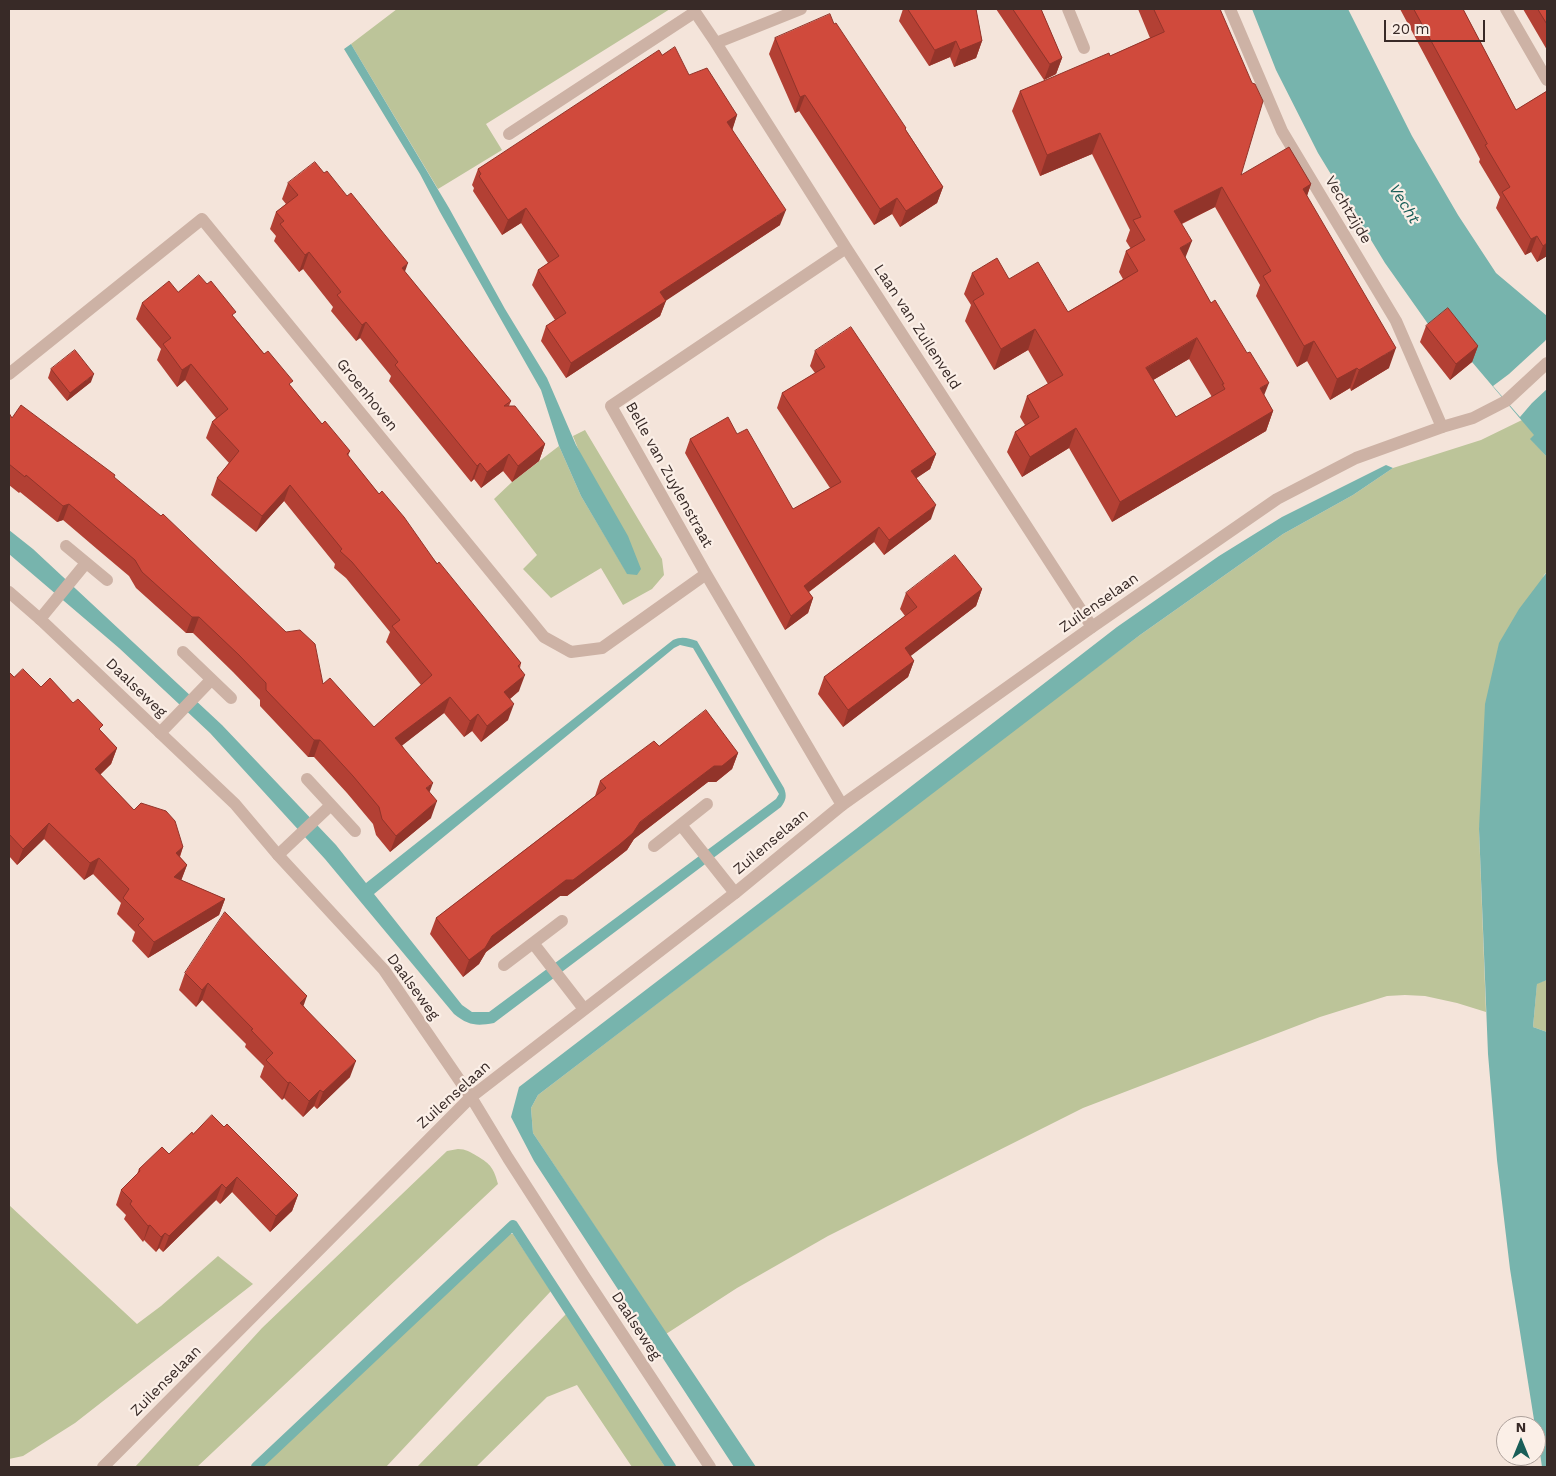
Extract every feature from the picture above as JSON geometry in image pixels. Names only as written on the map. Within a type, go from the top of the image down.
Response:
[{"type":"street","points":[[716,43],[801,9]]},
{"type":"street","points":[[1068,9],[1084,48]]},
{"type":"street","name":"Vechtzijde","points":[[1230,9],[1282,131],[1396,321],[1442,428]]},
{"type":"street","points":[[1506,9],[1547,80]]},
{"type":"street","points":[[509,134],[694,10]]},
{"type":"street","name":"Laan van Zuilenveld","points":[[694,10],[1092,627]]},
{"type":"street","name":"Groenhoven","points":[[9,374],[202,219],[544,637],[571,652],[602,648],[706,574]]},
{"type":"street","name":"Belle van Zuylenstraat","points":[[842,804],[706,574],[611,406],[846,248]]},
{"type":"street","name":"Zuilenselaan","points":[[102,1467],[472,1098],[735,893],[842,804],[1092,627],[1278,499],[1356,458],[1473,418],[1506,402],[1547,364]]},
{"type":"street","points":[[66,546],[107,580]]},
{"type":"street","points":[[40,619],[86,563]]},
{"type":"street","name":"Daalseweg","points":[[9,592],[40,619],[235,804],[278,855],[384,970],[472,1098],[584,1276],[710,1467]]},
{"type":"street","points":[[183,652],[231,698]]},
{"type":"street","points":[[160,733],[211,680]]},
{"type":"street","points":[[307,779],[355,831]]},
{"type":"street","points":[[654,846],[707,804]]},
{"type":"street","points":[[278,855],[332,805]]},
{"type":"street","points":[[681,825],[735,893]]},
{"type":"street","points":[[504,965],[562,921]]},
{"type":"street","points":[[533,943],[584,1009]]},
{"type":"green space","points":[[397,9],[670,9],[486,124],[502,150],[438,189],[351,44]]},
{"type":"green space","points":[[1522,420],[1535,435],[1531,439],[1547,457],[1547,572],[1544,575],[1479,829],[1486,1012],[1425,996],[1387,996],[1320,1017],[1083,1108],[828,1236],[737,1288],[666,1334],[533,1133],[531,1108],[538,1095],[1061,694],[1140,635],[1283,534],[1353,495],[1393,468],[1481,440]]},
{"type":"green space","points":[[585,430],[662,559],[664,575],[652,589],[623,605],[601,568],[551,598],[523,569],[537,555],[494,499],[512,482],[559,446],[581,496],[627,573],[573,436]]},
{"type":"green space","points":[[1547,980],[1547,1032],[1533,1027],[1537,983]]},
{"type":"green space","points":[[458,1149],[468,1151],[489,1164],[498,1184],[197,1467],[135,1467],[262,1328],[447,1151]]},
{"type":"green space","points":[[9,1205],[137,1324],[161,1306],[218,1256],[253,1284],[75,1423],[23,1456],[9,1459]]},
{"type":"green space","points":[[508,1234],[513,1234],[551,1291],[386,1467],[256,1467],[387,1342]]},
{"type":"green space","points":[[567,1313],[582,1332],[665,1467],[632,1467],[577,1385],[547,1397],[476,1467],[417,1467]]},
{"type":"water","name":"Vecht","points":[[1252,9],[1348,9],[1412,136],[1458,215],[1496,273],[1547,316],[1547,457],[1530,439],[1534,435],[1472,362],[1433,331],[1385,263],[1318,153],[1276,70]]},
{"type":"water","points":[[351,44],[449,208],[505,309],[547,378],[576,445],[628,536],[641,569],[637,575],[627,574],[581,496],[559,446],[541,390],[420,174],[344,49]]},
{"type":"water","points":[[1386,465],[1393,468],[1353,495],[1283,534],[1140,635],[538,1095],[531,1108],[533,1133],[756,1467],[734,1467],[534,1161],[511,1117],[519,1087],[1117,627],[1219,556],[1282,517]]},
{"type":"water","points":[[9,530],[33,549],[222,725],[336,845],[366,883],[673,640],[679,638],[697,641],[784,788],[785,800],[781,807],[494,1023],[478,1025],[469,1023],[454,1014],[325,859],[210,733],[119,648],[9,554]],"holes":[[[680,645],[693,648],[779,794],[776,799],[489,1012],[472,1012],[462,1005],[374,894],[674,648]]]},
{"type":"water","points":[[1547,572],[1547,980],[1537,984],[1533,1027],[1547,1032],[1547,1467],[1542,1466],[1546,1466],[1546,1416],[1533,1416],[1510,1269],[1497,1160],[1488,1054],[1479,829],[1485,704],[1499,643],[1519,609]]},
{"type":"pier","points":[[1547,338],[1547,389],[1520,417],[1493,386],[1509,374]]},
{"type":"building","points":[[908,9],[976,9],[982,41],[960,50],[956,41],[935,50]]},
{"type":"building","points":[[1013,9],[1041,9],[1062,58],[1050,64]]},
{"type":"building","points":[[1154,9],[1220,9],[1252,83],[1255,84],[1263,101],[1241,175],[1289,147],[1311,184],[1303,189],[1396,348],[1359,370],[1357,368],[1337,379],[1314,341],[1304,346],[1263,276],[1271,271],[1222,187],[1174,211],[1192,241],[1180,248],[1211,303],[1215,300],[1247,353],[1250,352],[1269,383],[1260,388],[1273,411],[1120,502],[1076,428],[1030,457],[1015,432],[1039,417],[1027,396],[1063,375],[1035,329],[1001,349],[973,301],[984,294],[972,273],[997,258],[1009,279],[1038,262],[1068,312],[1138,271],[1126,251],[1145,240],[1133,220],[1141,217],[1100,133],[1047,155],[1020,91],[1109,53],[1110,56],[1164,32]],"holes":[[[1197,338],[1224,384],[1222,384],[1225,389],[1176,417],[1146,368]]]},
{"type":"building","points":[[1414,9],[1463,9],[1516,110],[1547,91],[1547,243],[1543,246],[1537,236],[1531,239],[1502,192],[1510,187],[1485,145],[1487,144]]},
{"type":"building","points":[[1538,9],[1547,9],[1547,24]]},
{"type":"building","points":[[830,14],[834,24],[836,23],[943,187],[906,211],[897,198],[880,209],[805,95],[800,97],[775,38]]},
{"type":"building","points":[[675,47],[689,75],[707,68],[737,115],[727,122],[786,210],[660,292],[666,301],[571,363],[546,326],[566,313],[538,270],[559,256],[526,208],[508,220],[479,176],[481,174],[478,169],[659,50],[662,55]]},
{"type":"building","points":[[315,162],[324,173],[327,171],[347,196],[351,193],[408,263],[402,268],[511,401],[504,406],[515,406],[545,444],[518,466],[509,454],[487,472],[480,463],[477,466],[395,365],[398,362],[366,322],[362,325],[337,295],[341,292],[309,252],[305,255],[280,224],[284,221],[276,212],[298,195],[288,183]]},
{"type":"building","points":[[199,275],[207,284],[211,281],[236,312],[232,315],[264,354],[268,351],[293,381],[289,384],[322,424],[325,421],[350,451],[347,454],[379,494],[382,491],[404,517],[437,564],[439,562],[521,663],[518,666],[525,675],[504,692],[514,704],[487,726],[478,714],[470,721],[450,697],[395,738],[433,783],[426,788],[437,801],[396,836],[382,819],[379,807],[353,776],[320,740],[314,740],[266,690],[266,683],[239,655],[199,617],[192,617],[142,572],[135,560],[69,504],[63,506],[26,475],[25,477],[9,464],[9,413],[12,418],[21,405],[115,475],[114,477],[161,516],[163,514],[286,632],[300,630],[315,644],[323,684],[330,678],[374,727],[432,675],[392,626],[400,620],[352,562],[340,551],[342,549],[290,485],[262,516],[217,478],[239,451],[212,422],[228,409],[191,364],[182,370],[163,344],[171,338],[142,303],[169,281],[178,292]]},
{"type":"building","points":[[1448,308],[1478,346],[1456,364],[1426,326]]},
{"type":"building","points":[[851,327],[936,454],[911,471],[936,505],[889,540],[879,527],[804,586],[813,598],[791,616],[690,439],[728,417],[737,434],[747,429],[793,509],[841,482],[782,393],[825,367],[815,351]]},
{"type":"building","points":[[75,350],[94,374],[70,393],[51,369]]},
{"type":"building","points":[[955,555],[982,589],[905,648],[914,661],[848,710],[824,677],[917,607],[906,593]]},
{"type":"building","points":[[23,669],[41,687],[50,678],[73,703],[78,699],[103,725],[99,729],[117,748],[95,769],[134,810],[141,803],[166,811],[175,821],[183,847],[176,853],[187,865],[174,877],[225,899],[154,942],[138,925],[144,919],[123,898],[129,889],[99,858],[90,863],[49,823],[23,849],[9,834],[9,672],[14,677]]},
{"type":"building","points":[[706,710],[738,753],[722,766],[714,766],[640,822],[633,833],[619,845],[573,880],[566,880],[492,936],[485,948],[469,960],[436,918],[606,788],[600,781],[654,741],[659,746]]},
{"type":"building","points":[[225,912],[307,996],[300,1003],[356,1061],[323,1092],[320,1090],[309,1101],[266,1060],[273,1053],[251,1030],[253,1029],[208,983],[202,990],[185,973]]},
{"type":"building","points":[[212,1115],[224,1127],[227,1124],[298,1195],[276,1216],[237,1177],[226,1188],[222,1184],[169,1236],[165,1233],[161,1237],[150,1225],[148,1226],[130,1204],[132,1201],[121,1190],[162,1147],[169,1154]]},
{"type":"waterway","points":[[256,1467],[513,1225],[671,1467]]}]
